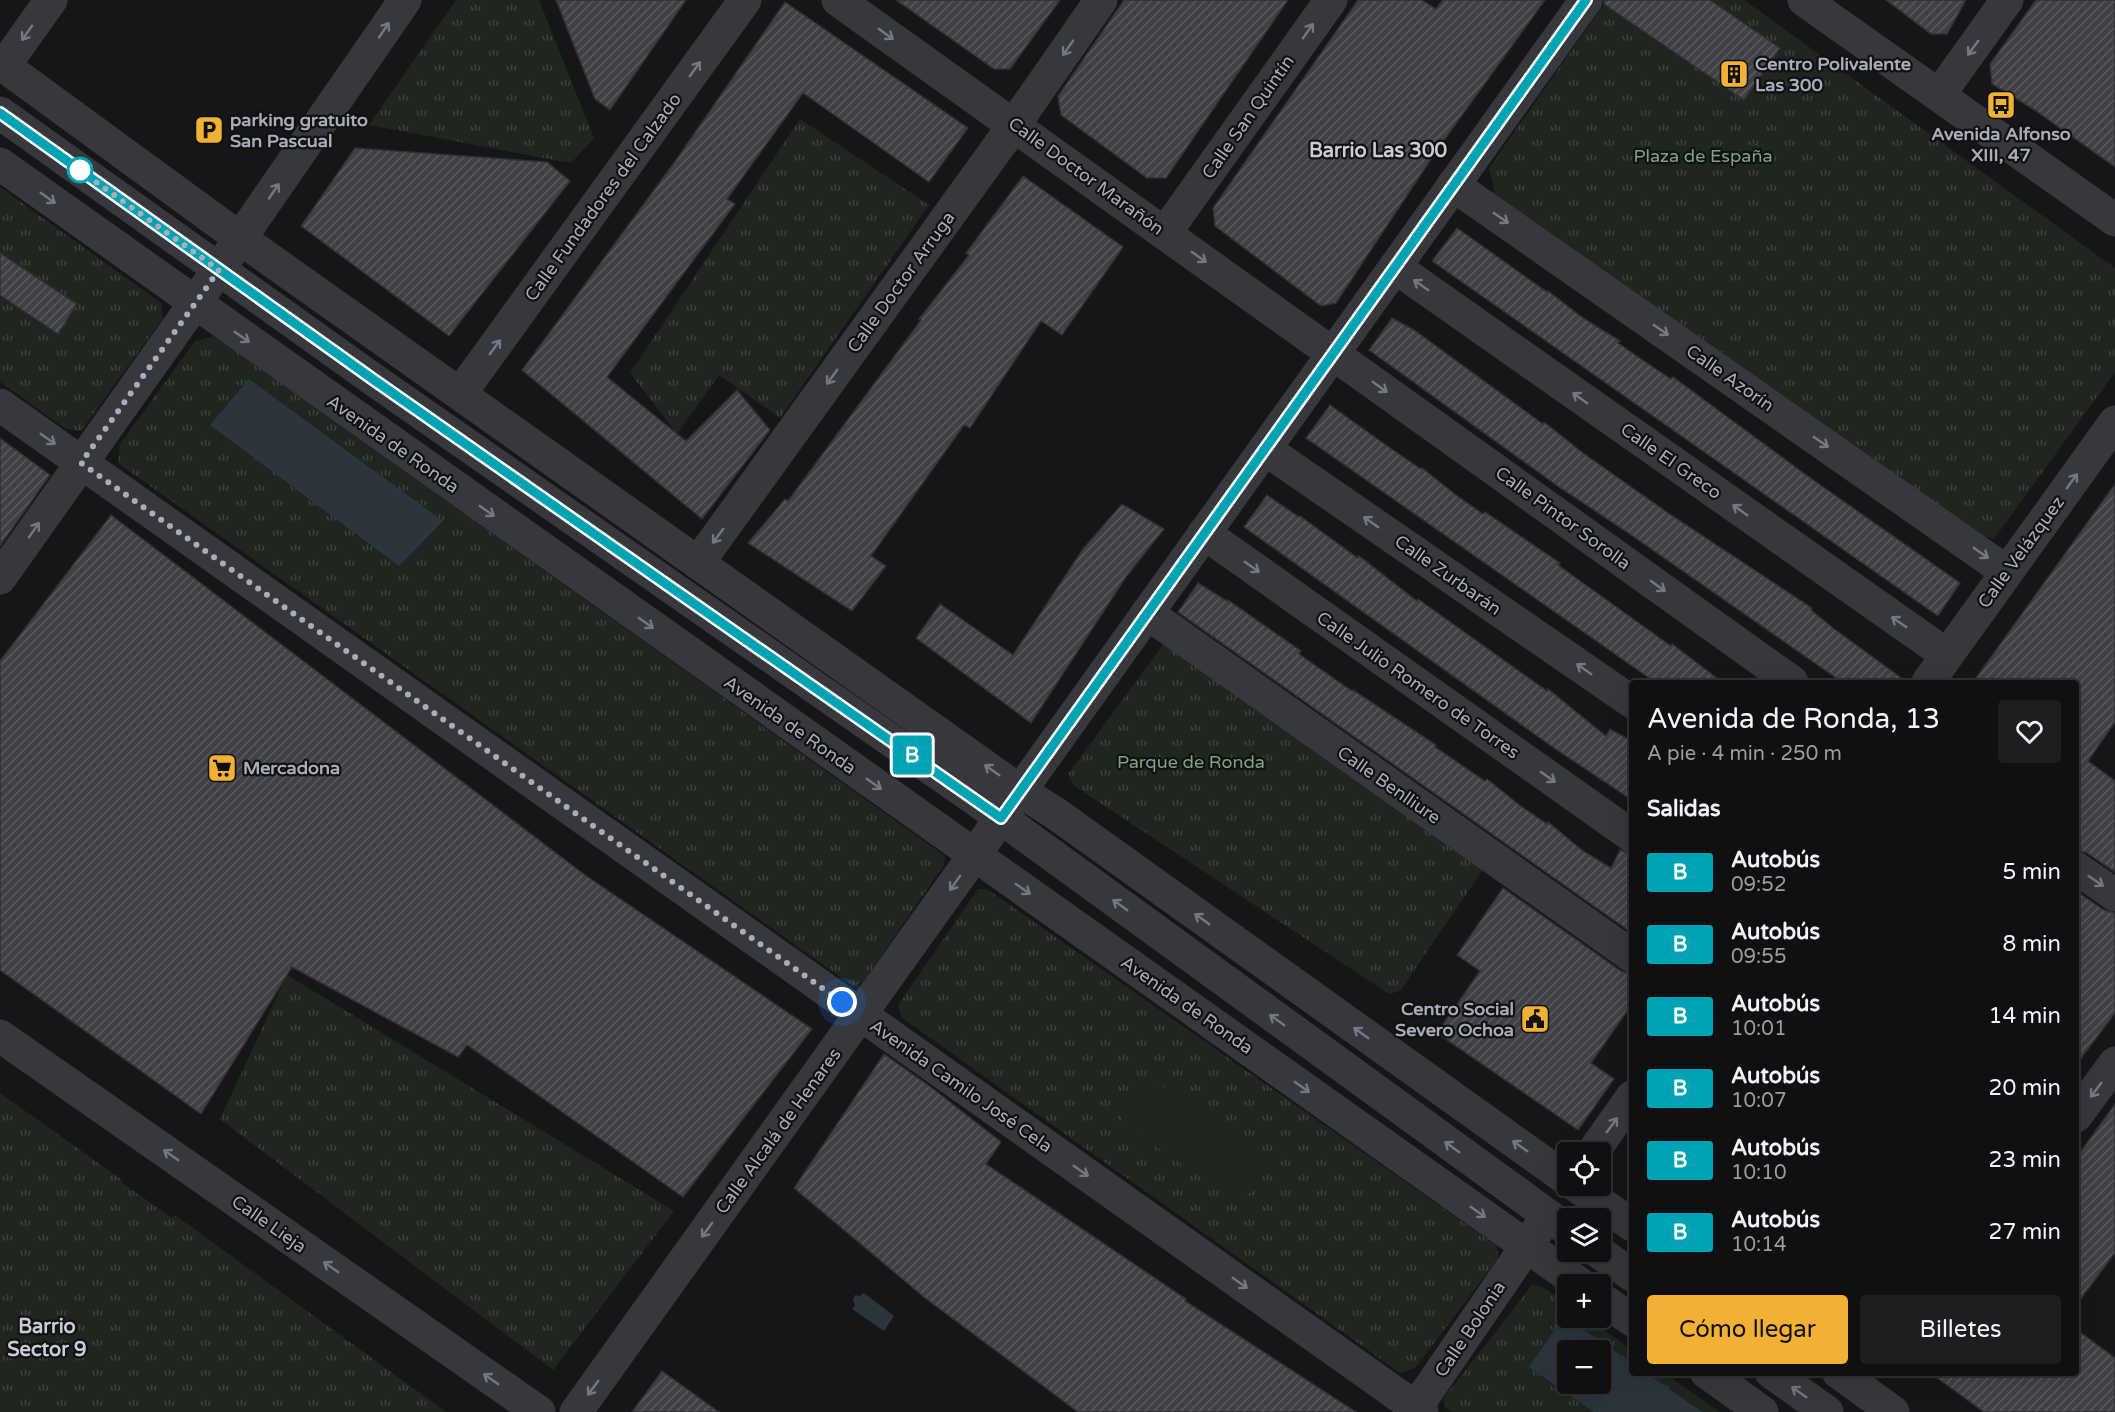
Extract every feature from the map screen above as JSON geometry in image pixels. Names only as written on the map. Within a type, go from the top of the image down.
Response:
[{"type":"street","points":[[51,0],[2,65],[241,239],[1055,813],[1557,1172]]},
{"type":"street","points":[[0,578],[241,239],[405,0]]},
{"type":"street","name":"Calle Fundadores del Calzado","points":[[460,394],[745,0]]},
{"type":"street","name":"Calle Doctor Marañón","points":[[838,0],[1333,353]]},
{"type":"street","name":"Calle Doctor Arruga","points":[[698,563],[1014,125],[1101,0]]},
{"type":"street","name":"Calle San Quintín","points":[[1165,233],[1331,0]]},
{"type":"street","name":"Calle Alcalá de Henares","points":[[576,1412],[862,1016],[1020,790],[1586,0]]},
{"type":"street","points":[[1804,0],[2115,220]]},
{"type":"street","points":[[1939,95],[2007,0]]},
{"type":"street","points":[[0,113],[374,380],[1001,818],[1557,1223],[1526,1246]]},
{"type":"street","name":"Avenida de Ronda","points":[[0,164],[1566,1274]]},
{"type":"street","name":"Calle Azorín","points":[[1453,185],[2007,572]]},
{"type":"street","name":"Calle El Greco","points":[[1395,267],[1947,655]]},
{"type":"street","name":"Calle Pintor Sorolla","points":[[1333,353],[1789,680]]},
{"type":"street","name":"Avenida Camilo José Cela","points":[[0,405],[1417,1410]]},
{"type":"street","name":"Calle Velázquez","points":[[1929,680],[2115,422]]},
{"type":"street","name":"Calle Zurbarán","points":[[1265,448],[1629,700]]},
{"type":"street","name":"Calle Julio Romero de Torres","points":[[1204,533],[1629,834]]},
{"type":"street","name":"Calle Benlliure","points":[[1147,613],[1629,954]]},
{"type":"street","points":[[2079,870],[2115,895]]},
{"type":"street","name":"Calle Lieja","points":[[0,1036],[539,1412]]},
{"type":"street","points":[[2079,1112],[2115,1064]]},
{"type":"street","points":[[1600,1142],[1629,1101]]},
{"type":"street","points":[[1591,1196],[1629,1223]]},
{"type":"street","name":"Calle Bolonia","points":[[1417,1410],[1526,1246]]},
{"type":"street","points":[[1611,1261],[1629,1273]]},
{"type":"street","points":[[1611,1306],[1629,1318]]},
{"type":"street","points":[[1712,1376],[1762,1412]]},
{"type":"street","points":[[1777,1376],[1827,1412]]},
{"type":"street","points":[[1846,1376],[1882,1393]]},
{"type":"green space","points":[[456,0],[539,0],[594,138],[571,163],[369,125]]},
{"type":"green space","name":"Plaza de España","points":[[1607,0],[1744,0],[2115,268],[2115,372],[1994,539],[1975,533],[1495,194],[1489,168]]},
{"type":"green space","points":[[800,119],[929,205],[780,418],[719,375],[677,434],[630,373]]},
{"type":"green space","points":[[0,187],[161,303],[163,318],[81,431],[66,429],[0,382]]},
{"type":"green space","points":[[215,336],[945,856],[944,865],[863,982],[853,986],[118,463],[120,444],[195,341]]},
{"type":"green space","name":"Parque de Ronda","points":[[1165,642],[1484,868],[1400,991],[1389,994],[1073,785],[1068,774]]},
{"type":"green space","points":[[978,889],[987,889],[1497,1246],[1498,1259],[1415,1368],[1400,1373],[901,1017],[898,1005]]},
{"type":"green space","points":[[287,975],[674,1211],[553,1370],[220,1119]]},
{"type":"green space","points":[[1152,1079],[1260,1156],[1260,1179],[1254,1190],[1241,1197],[1232,1198],[1122,1124],[1123,1107],[1128,1095]]},
{"type":"green space","points":[[0,1093],[172,1218],[175,1215],[446,1412],[0,1412]]},
{"type":"green space","points":[[1532,1285],[1543,1287],[1557,1297],[1557,1328],[1601,1328],[1629,1348],[1629,1376],[1668,1376],[1720,1412],[1452,1412],[1445,1408],[1443,1399]]},
{"type":"shaded area","points":[[249,379],[443,521],[399,566],[210,425]]},
{"type":"shaded area","points":[[864,1293],[894,1316],[884,1331],[852,1309],[855,1306],[853,1300],[855,1295],[860,1296]]},
{"type":"shaded area","points":[[1557,1326],[1581,1328],[1599,1340],[1557,1340],[1557,1386],[1529,1367]]},
{"type":"shaded area","points":[[1611,1348],[1629,1361],[1629,1376],[1650,1376],[1702,1412],[1594,1412],[1568,1394],[1611,1394]]},
{"type":"building","points":[[556,0],[686,0],[610,110],[595,99]]},
{"type":"building","points":[[896,0],[1060,0],[1010,69],[994,69]]},
{"type":"building","points":[[1124,0],[1288,0],[1166,178],[1147,178],[1061,115],[1058,96]]},
{"type":"building","points":[[1358,0],[1422,0],[1436,9],[1443,0],[1545,0],[1437,150],[1336,303],[1321,306],[1215,226],[1213,208]]},
{"type":"building","name":"Centro Polivalente Las 300","points":[[1604,0],[1710,0],[1780,48],[1744,100],[1604,4]]},
{"type":"building","points":[[1886,0],[1966,0],[1947,34],[1931,34]]},
{"type":"building","points":[[2036,0],[2115,0],[2115,167],[2033,109],[1992,84],[1990,64]]},
{"type":"building","points":[[785,2],[968,128],[929,182],[803,93],[727,199],[735,204],[607,377],[686,441],[737,390],[770,430],[702,519],[522,370],[676,160]]},
{"type":"building","points":[[355,148],[547,162],[570,181],[449,336],[301,226]]},
{"type":"building","points":[[1023,176],[1123,247],[1062,335],[1041,321],[970,428],[964,425],[871,556],[886,566],[852,611],[748,543],[785,499],[788,501],[921,320],[919,319],[969,255],[966,253]]},
{"type":"building","points":[[1457,228],[1583,318],[1620,341],[1618,343],[1644,361],[1671,379],[1673,377],[1809,477],[1960,583],[1938,616],[1432,261]]},
{"type":"building","points":[[0,253],[77,304],[58,334],[0,295]]},
{"type":"building","points":[[1392,318],[1414,330],[1671,515],[1812,608],[1811,610],[1833,628],[1904,680],[1839,680],[1559,487],[1369,350]]},
{"type":"building","points":[[1330,405],[1422,468],[1483,514],[1485,512],[1560,563],[1558,565],[1671,646],[1672,644],[1719,680],[1652,680],[1306,438]]},
{"type":"building","points":[[0,438],[50,475],[0,546]]},
{"type":"building","points":[[2115,484],[2115,722],[2088,761],[2115,781],[2115,872],[2087,853],[2079,851],[2079,680],[1974,680]]},
{"type":"building","points":[[1267,495],[1358,558],[1359,556],[1417,601],[1418,599],[1547,691],[1548,689],[1606,736],[1610,729],[1629,739],[1629,798],[1554,748],[1244,527]]},
{"type":"building","points":[[1122,504],[1164,529],[1126,577],[1031,723],[916,638],[940,604],[1013,655],[1083,549]]},
{"type":"building","name":"Mercadona","points":[[111,515],[585,875],[812,1029],[683,1197],[467,1045],[458,1057],[292,967],[201,1114],[0,970],[0,661]]},
{"type":"building","points":[[1198,583],[1228,600],[1301,651],[1299,654],[1352,691],[1436,745],[1435,747],[1485,781],[1487,779],[1522,807],[1547,824],[1548,822],[1583,851],[1611,868],[1620,850],[1629,853],[1629,931],[1178,612]]},
{"type":"building","name":"Centro Social Severo Ochoa","points":[[1503,888],[1621,971],[1629,973],[1629,1008],[1591,1063],[1614,1079],[1578,1130],[1437,1033],[1480,971],[1457,955]]},
{"type":"building","points":[[2079,893],[2104,910],[2115,913],[2115,1013],[2079,1061]]},
{"type":"building","points":[[884,1054],[1001,1142],[986,1164],[1186,1299],[1185,1301],[1356,1412],[1078,1412],[925,1298],[794,1188]]},
{"type":"building","points":[[2115,1104],[2115,1253],[2079,1301],[2079,1154]]},
{"type":"building","points":[[2079,1331],[2115,1358],[2115,1412],[1984,1412],[1934,1376],[2079,1376]]},
{"type":"building","points":[[662,1371],[719,1412],[632,1412]]},
{"type":"bus line","name":"B","points":[[0,113],[374,380],[1001,818],[1586,0]]},
{"type":"place","name":"Centro Polivalente Las 300","points":[[1734,74]]},
{"type":"place","name":"Avenida Alfonso XIII, 47","points":[[2001,105]]},
{"type":"place","name":"parking gratuito San Pascual","points":[[209,130]]},
{"type":"place","name":"Mercadona","points":[[222,768]]},
{"type":"place","name":"Centro Social Severo Ochoa","points":[[1535,1019]]},
{"type":"district","name":"Barrio Las 300","points":[[1378,151]]},
{"type":"district","name":"Barrio Sector 9","points":[[47,1338]]},
{"type":"route","points":[[80,170],[75,167],[219,270],[81,463],[842,1002]]}]
